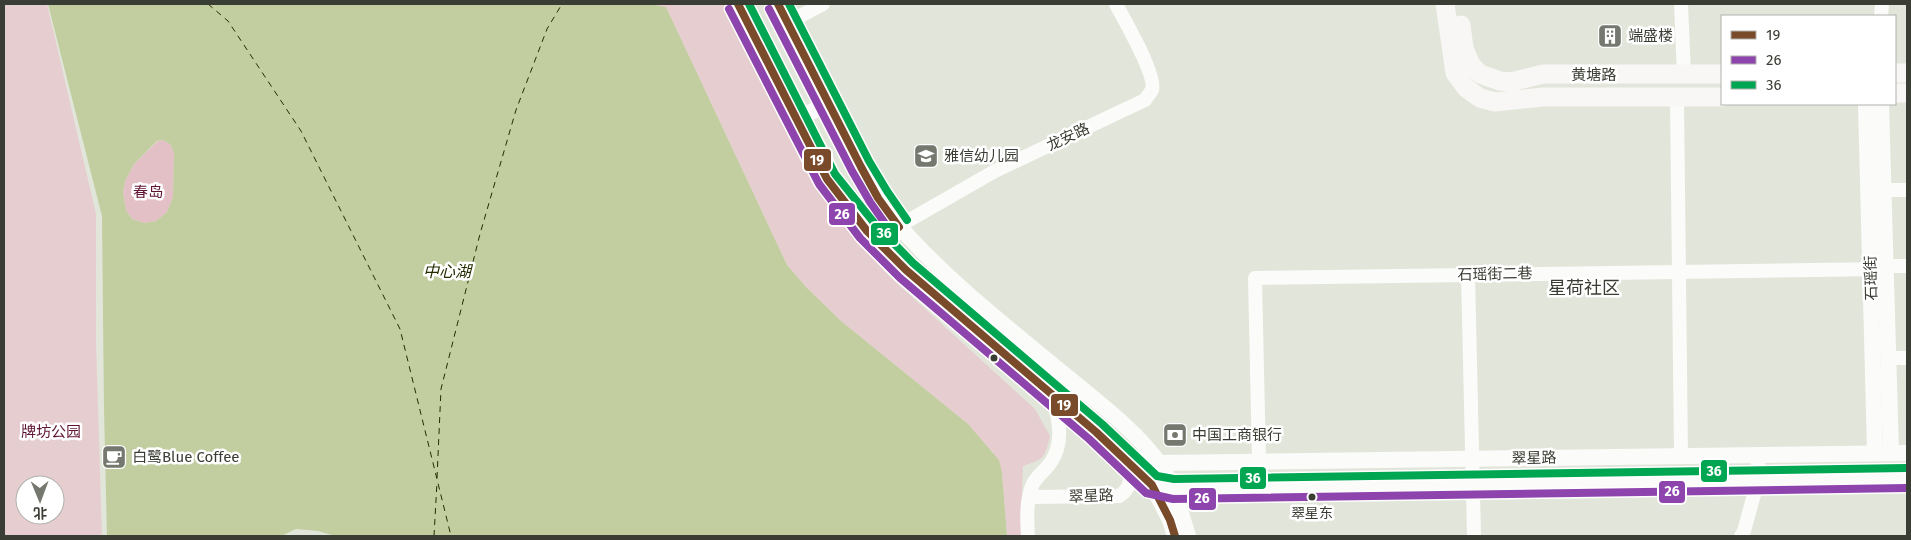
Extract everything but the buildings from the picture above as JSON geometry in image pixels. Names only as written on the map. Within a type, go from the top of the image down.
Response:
[{"type":"main road","name":"黄塘路","points":[[1445,4],[1455,73],[1466,88],[1480,98],[1495,102],[1543,97],[1721,97]]},
{"type":"main road","name":"黄塘路","points":[[1458,4],[1464,48],[1471,65],[1480,74],[1500,81],[1511,82],[1543,74],[1721,74]]},
{"type":"street","points":[[738,4],[827,179],[867,231],[906,270],[1096,432],[1152,485],[1170,520],[1175,536]]},
{"type":"street","points":[[778,4],[856,159],[888,212],[932,261],[1111,413],[1160,463],[1174,489],[1188,536]]},
{"type":"street","points":[[788,23],[823,4]]},
{"type":"street","name":"龙安路","points":[[899,226],[995,172],[1145,100],[1152,90],[1152,80],[1116,4]]},
{"type":"street","points":[[1682,4],[1684,75]]},
{"type":"street","points":[[1677,98],[1681,456]]},
{"type":"street","points":[[797,119],[829,103]]},
{"type":"street","name":"石瑶街","points":[[1866,105],[1891,453]]},
{"type":"street","name":"石瑶街","points":[[1881,105],[1883,190],[1878,270],[1888,358],[1891,453]]},
{"type":"street","points":[[1883,190],[1907,190]]},
{"type":"street","name":"石瑶街二巷","points":[[1260,462],[1255,278],[1878,270],[1891,266],[1907,266]]},
{"type":"street","points":[[1468,274],[1474,536]]},
{"type":"street","points":[[1888,358],[1907,358]]},
{"type":"street","points":[[1028,536],[1029,497],[1032,485],[1051,463],[1057,450],[1060,429],[1053,395]]},
{"type":"street","points":[[1096,432],[1111,413]]},
{"type":"street","name":"翠星路","points":[[1160,463],[1891,453]]},
{"type":"street","points":[[1741,536],[1744,532],[1758,480],[1758,455]]},
{"type":"street","points":[[1198,463],[1200,488]]},
{"type":"street","name":"翠星路","points":[[1029,497],[1119,496],[1128,488],[1133,468]]},
{"type":"street","name":"翠星路","points":[[1152,485],[1174,489],[1907,478]]},
{"type":"green space","name":"牌坊公园","points":[[4,4],[47,4],[96,214],[96,342],[102,536],[4,536]]},
{"type":"green space","points":[[650,4],[725,4],[777,110],[820,191],[858,241],[888,275],[1035,409],[1050,436],[1047,449],[1042,457],[1023,466],[1022,490],[1028,536],[1007,536],[1002,473],[993,452],[968,424],[841,321],[806,287],[787,265],[666,7]]},
{"type":"green space","name":"春岛","points":[[163,140],[170,144],[174,153],[173,197],[167,212],[156,221],[144,223],[132,219],[126,210],[123,193],[125,181],[134,164],[158,141]]},
{"type":"water","name":"中心湖","points":[[48,4],[650,4],[666,7],[787,265],[806,287],[841,321],[968,424],[999,460],[1002,473],[1007,536],[335,536],[318,531],[296,529],[281,536],[107,536],[102,216]],"holes":[[[163,140],[170,144],[174,153],[173,197],[167,212],[156,221],[144,223],[132,219],[126,210],[123,193],[125,181],[134,164],[157,141]]]},
{"type":"ferry route","points":[[208,4],[228,21],[301,131],[400,329],[451,536]]},
{"type":"ferry route","points":[[437,478],[441,389],[480,234],[516,110],[547,29],[562,4]]},
{"type":"ferry route","points":[[434,536],[437,482]]},
{"type":"transit line","name":"19","points":[[738,4],[827,179],[867,231],[906,270],[1096,432],[1152,485],[1170,520],[1175,536]]},
{"type":"transit line","name":"36","points":[[749,4],[835,174],[875,224],[913,263],[1102,424],[1157,476],[1174,479],[1907,468]]},
{"type":"transit line","name":"19","points":[[778,4],[861,167],[878,198],[899,227]]},
{"type":"transit line","name":"36","points":[[789,4],[869,161],[907,220]]},
{"type":"transit line","name":"26","points":[[729,9],[819,184],[860,238],[900,278],[1089,439],[1146,493],[1173,499],[1907,488]]},
{"type":"transit line","name":"26","points":[[769,9],[852,171],[870,202],[891,232]]},
{"type":"place","name":"端盛楼","points":[[1610,36]]},
{"type":"place","name":"雅信幼儿园","points":[[926,156]]},
{"type":"place","name":"中国工商银行","points":[[1175,435]]},
{"type":"place","name":"白鹭Blue Coffee","points":[[114,457]]},
{"type":"place","name":"翠星东","points":[[1312,497]]},
{"type":"district","name":"星荷社区","points":[[1584,288]]}]
